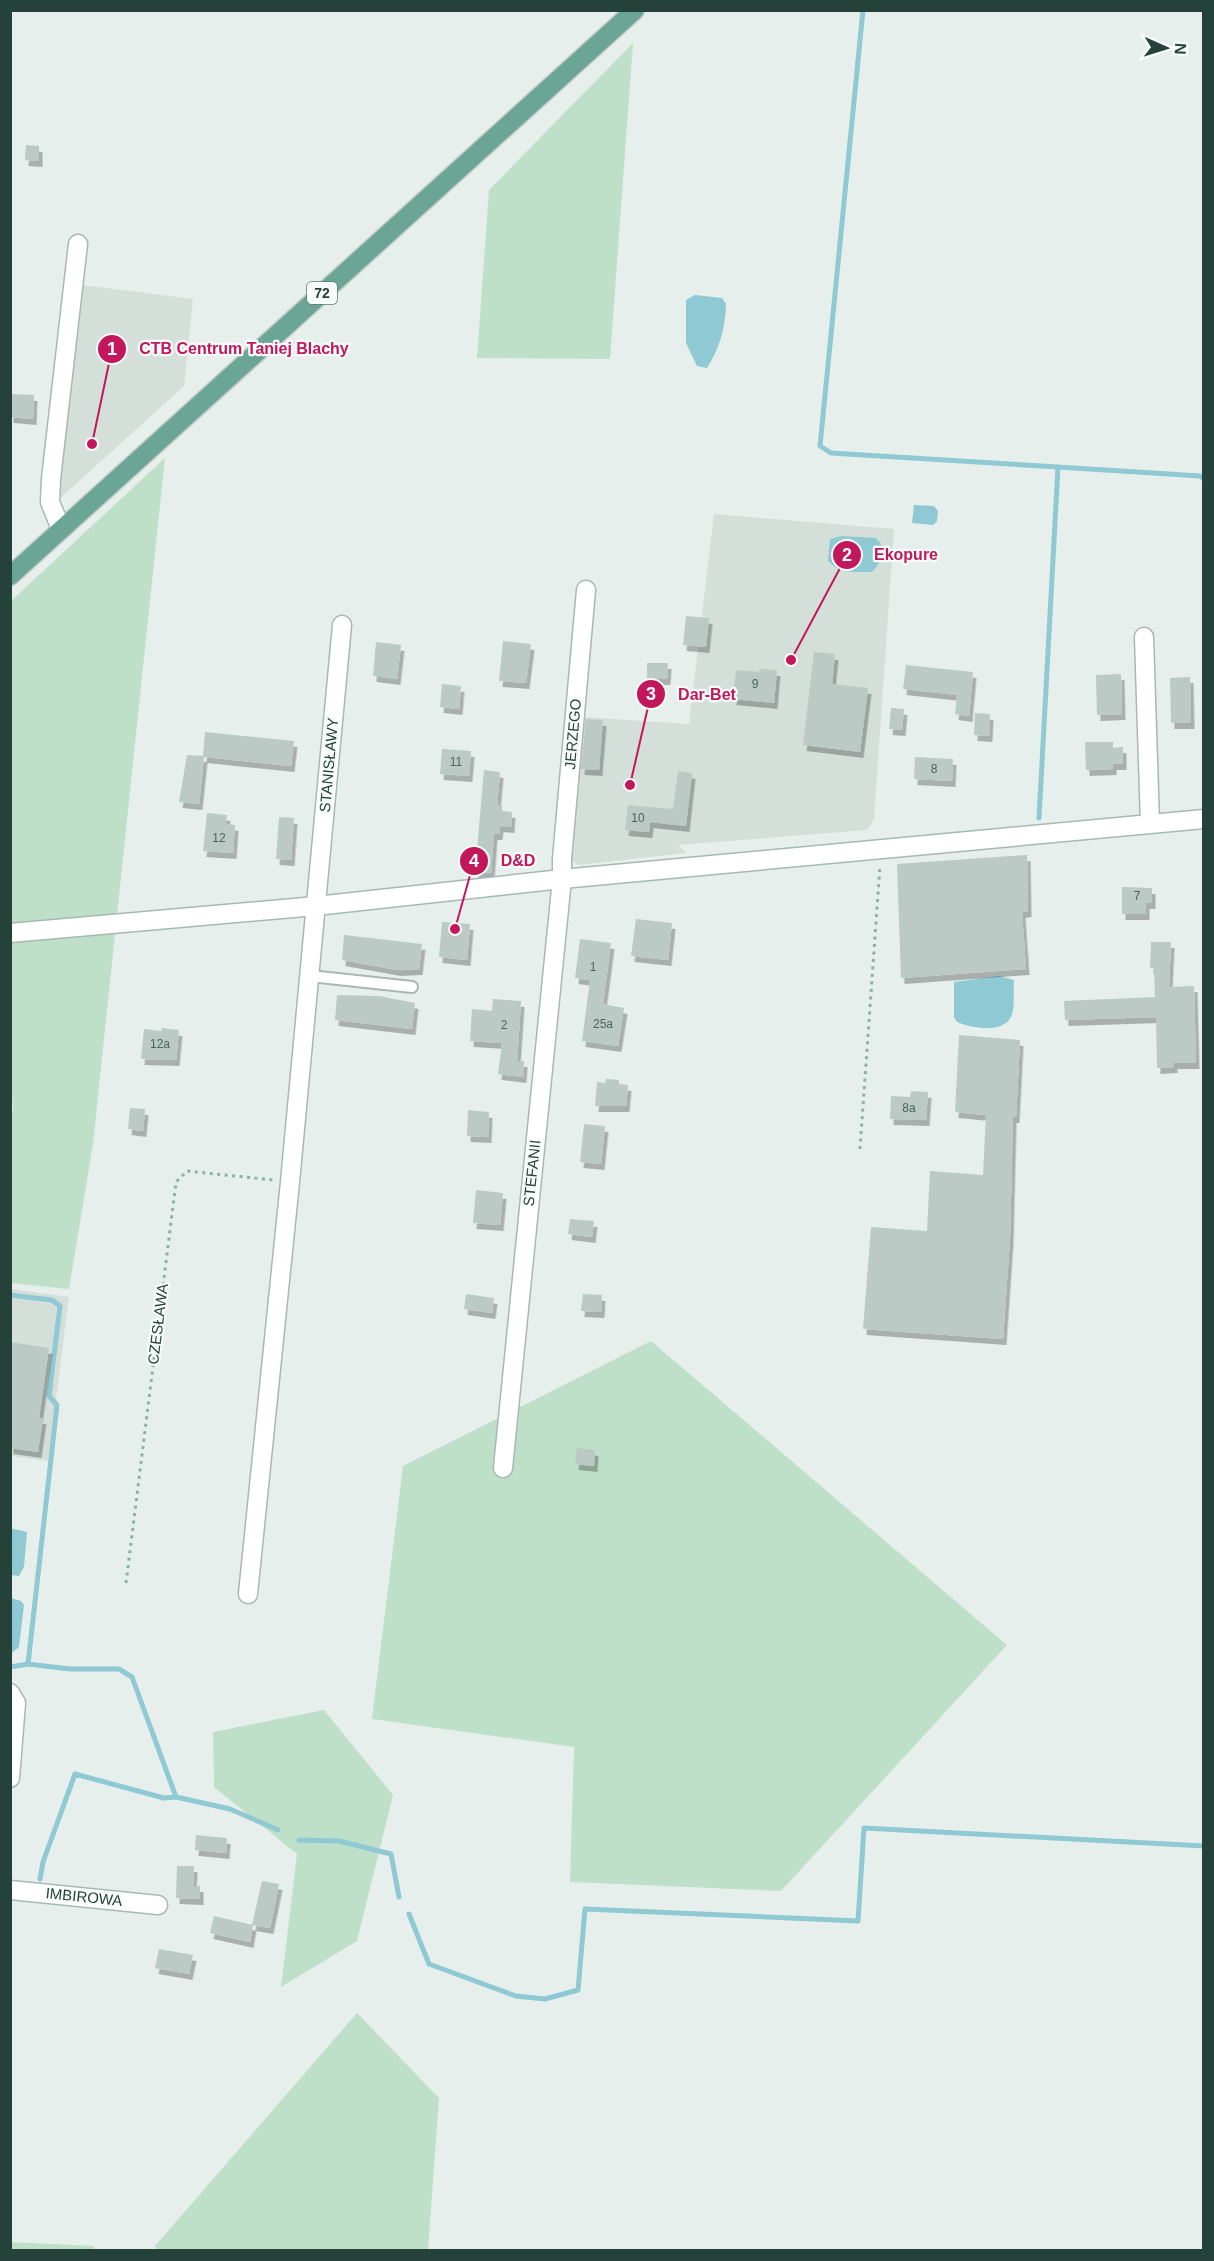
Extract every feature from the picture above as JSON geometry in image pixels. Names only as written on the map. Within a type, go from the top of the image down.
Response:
[{"type":"main road","name":"72","points":[[10,576],[635,10]]},
{"type":"street","points":[[61,529],[50,501],[51,479],[78,244]]},
{"type":"street","name":"JERZEGO","points":[[562,879],[586,590]]},
{"type":"street","name":"STANISŁAWY","points":[[316,906],[342,625]]},
{"type":"street","points":[[1144,637],[1150,824]]},
{"type":"street","points":[[10,933],[316,906],[562,879],[1203,819]]},
{"type":"street","name":"STEFANII","points":[[503,1468],[562,879]]},
{"type":"street","points":[[248,1594],[316,906]]},
{"type":"street","points":[[10,1693],[16,1703],[10,1778]]},
{"type":"street","name":"IMBIROWA","points":[[10,1890],[158,1905]]},
{"type":"lane","points":[[310,976],[412,987]]},
{"type":"path","points":[[860,1149],[881,870],[876,849]]},
{"type":"path","name":"CZESŁAWA","points":[[126,1583],[176,1182],[187,1171],[290,1182]]},
{"type":"shaded area","points":[[82,285],[193,299],[184,386],[57,501]]},
{"type":"shaded area","points":[[714,514],[894,529],[874,819],[867,830],[678,845],[686,853],[578,865],[570,858],[582,717],[689,724]]},
{"type":"shaded area","points":[[11,1289],[69,1297],[48,1461],[11,1456]]},
{"type":"green space","points":[[633,43],[610,359],[477,358],[489,190]]},
{"type":"green space","points":[[165,458],[93,1144],[69,1289],[11,1283],[10,1114],[13,1112],[10,1064],[11,601]]},
{"type":"green space","points":[[651,1341],[1007,1645],[781,1891],[570,1882],[574,1747],[372,1719],[403,1466]]},
{"type":"green space","points":[[324,1710],[393,1795],[357,1941],[281,1987],[297,1854],[214,1787],[213,1732]]},
{"type":"green space","points":[[357,2013],[439,2098],[428,2250],[158,2250],[155,2246]]},
{"type":"green space","points":[[10,2242],[94,2246],[94,2250],[11,2250]]},
{"type":"water","points":[[695,295],[722,298],[726,304],[721,337],[707,368],[697,366],[686,343],[686,300]]},
{"type":"water","points":[[914,505],[934,506],[938,511],[937,521],[933,525],[912,523]]},
{"type":"water","points":[[842,536],[876,538],[881,544],[880,562],[872,572],[842,570],[828,561],[830,539]]},
{"type":"water","points":[[999,976],[1014,980],[1013,1010],[1008,1021],[1003,1025],[987,1028],[957,1022],[954,1017],[954,982]]},
{"type":"water","points":[[10,1528],[27,1532],[24,1567],[19,1576],[11,1575]]},
{"type":"water","points":[[11,1598],[21,1601],[24,1605],[19,1647],[12,1653]]},
{"type":"building","points":[[26,145],[39,146],[39,161],[25,160]]},
{"type":"building","points":[[10,394],[34,395],[33,419],[10,417]]},
{"type":"building","points":[[686,616],[709,618],[706,647],[683,645]]},
{"type":"building","points":[[503,641],[531,644],[526,683],[499,681]]},
{"type":"building","points":[[376,642],[401,645],[397,679],[373,676]]},
{"type":"building","points":[[814,652],[835,654],[832,684],[868,688],[860,752],[803,745]]},
{"type":"building","points":[[647,663],[668,663],[667,679],[647,679]]},
{"type":"building","points":[[906,665],[973,672],[969,716],[955,714],[957,695],[903,689]]},
{"type":"building","points":[[761,669],[777,670],[774,703],[733,699],[736,670],[758,672]]},
{"type":"building","points":[[1121,674],[1122,714],[1097,715],[1096,675]]},
{"type":"building","points":[[1190,677],[1191,723],[1171,723],[1170,678]]},
{"type":"building","points":[[442,684],[461,686],[459,709],[440,707]]},
{"type":"building","points":[[891,708],[904,709],[902,730],[889,729]]},
{"type":"building","points":[[975,713],[990,714],[989,736],[974,735]]},
{"type":"building","points":[[586,719],[603,720],[599,770],[581,769]]},
{"type":"building","points":[[205,732],[294,741],[291,766],[204,757],[199,804],[179,802],[187,755],[203,756]]},
{"type":"building","points":[[1085,742],[1113,742],[1113,748],[1123,747],[1123,764],[1113,764],[1113,769],[1086,770]]},
{"type":"building","points":[[442,749],[471,751],[469,776],[440,774]]},
{"type":"building","points":[[915,757],[953,759],[952,781],[914,779]]},
{"type":"building","points":[[484,770],[500,772],[497,805],[502,805],[502,811],[512,812],[511,827],[500,826],[499,834],[494,834],[491,873],[475,872]]},
{"type":"building","points":[[678,771],[692,773],[686,826],[650,822],[649,832],[625,830],[628,805],[673,809]]},
{"type":"building","points":[[207,813],[227,815],[226,824],[235,825],[233,853],[203,851]]},
{"type":"building","points":[[279,817],[294,818],[291,860],[276,859]]},
{"type":"building","points":[[1027,855],[1028,911],[1022,912],[1026,969],[901,978],[897,864]]},
{"type":"building","points":[[1122,887],[1152,888],[1152,903],[1146,903],[1146,914],[1122,914]]},
{"type":"building","points":[[636,919],[672,923],[668,960],[631,956]]},
{"type":"building","points":[[442,922],[470,924],[467,960],[439,957]]},
{"type":"building","points":[[344,935],[422,944],[419,969],[397,970],[342,960]]},
{"type":"building","points":[[580,939],[611,943],[603,1004],[624,1008],[618,1046],[582,1041],[590,980],[575,978]]},
{"type":"building","points":[[1151,942],[1171,942],[1169,987],[1194,986],[1196,1063],[1174,1063],[1174,1067],[1157,1068],[1156,1017],[1065,1020],[1064,1001],[1155,997],[1154,968],[1150,968]]},
{"type":"building","points":[[337,995],[379,996],[415,1003],[412,1029],[335,1020]]},
{"type":"building","points":[[493,999],[521,1001],[517,1061],[524,1061],[523,1077],[498,1074],[502,1043],[470,1041],[472,1009],[492,1011]]},
{"type":"building","points":[[162,1028],[179,1030],[176,1060],[141,1059],[144,1029],[161,1031]]},
{"type":"building","points":[[959,1035],[1020,1040],[1016,1117],[1013,1117],[1010,1238],[1003,1339],[863,1329],[871,1227],[927,1231],[930,1171],[983,1175],[986,1115],[955,1112]]},
{"type":"building","points":[[606,1079],[619,1080],[619,1084],[628,1085],[626,1106],[595,1106],[597,1082],[605,1083]]},
{"type":"building","points":[[911,1091],[928,1092],[926,1120],[890,1119],[891,1096],[910,1097]]},
{"type":"building","points":[[130,1108],[145,1109],[143,1131],[128,1129]]},
{"type":"building","points":[[468,1110],[489,1112],[488,1137],[467,1136]]},
{"type":"building","points":[[584,1124],[605,1126],[601,1164],[580,1162]]},
{"type":"building","points":[[476,1190],[503,1193],[500,1225],[473,1223]]},
{"type":"building","points":[[570,1219],[594,1221],[592,1237],[568,1234]]},
{"type":"building","points":[[466,1294],[494,1298],[492,1313],[464,1309]]},
{"type":"building","points":[[583,1294],[602,1295],[601,1312],[581,1311]]},
{"type":"building","points":[[10,1342],[49,1348],[39,1418],[43,1418],[38,1452],[10,1448]]},
{"type":"building","points":[[577,1448],[595,1450],[594,1466],[575,1464]]},
{"type":"building","points":[[196,1835],[227,1838],[226,1853],[195,1850]]},
{"type":"building","points":[[177,1866],[194,1866],[193,1886],[200,1886],[200,1899],[176,1898]]},
{"type":"building","points":[[262,1881],[279,1884],[270,1928],[252,1925]]},
{"type":"building","points":[[214,1916],[253,1925],[250,1942],[210,1933]]},
{"type":"building","points":[[159,1949],[193,1955],[189,1974],[155,1968]]},
{"type":"waterway","points":[[863,10],[820,446],[831,453],[1058,467]]},
{"type":"waterway","points":[[1039,818],[1058,467],[1200,476],[1204,479]]},
{"type":"waterway","points":[[10,1295],[52,1300],[60,1306],[49,1396],[57,1405],[28,1664]]},
{"type":"waterway","points":[[10,1667],[28,1664],[70,1669],[119,1669],[132,1677],[176,1797],[230,1809],[278,1830]]},
{"type":"waterway","points":[[40,1879],[43,1862],[75,1774],[164,1798],[176,1797]]},
{"type":"waterway","points":[[409,1914],[429,1964],[516,1996],[545,1999],[578,1990],[585,1909],[858,1921],[864,1828],[1204,1846]]},
{"type":"waterway","points":[[299,1840],[339,1841],[391,1854],[399,1897]]},
{"type":"place","name":"CTB Centrum Taniej Blachy","points":[[92,444]]},
{"type":"place","name":"Ekopure","points":[[791,660]]},
{"type":"place","name":"Dar-Bet","points":[[630,785]]},
{"type":"place","name":"D&D","points":[[455,929]]}]
